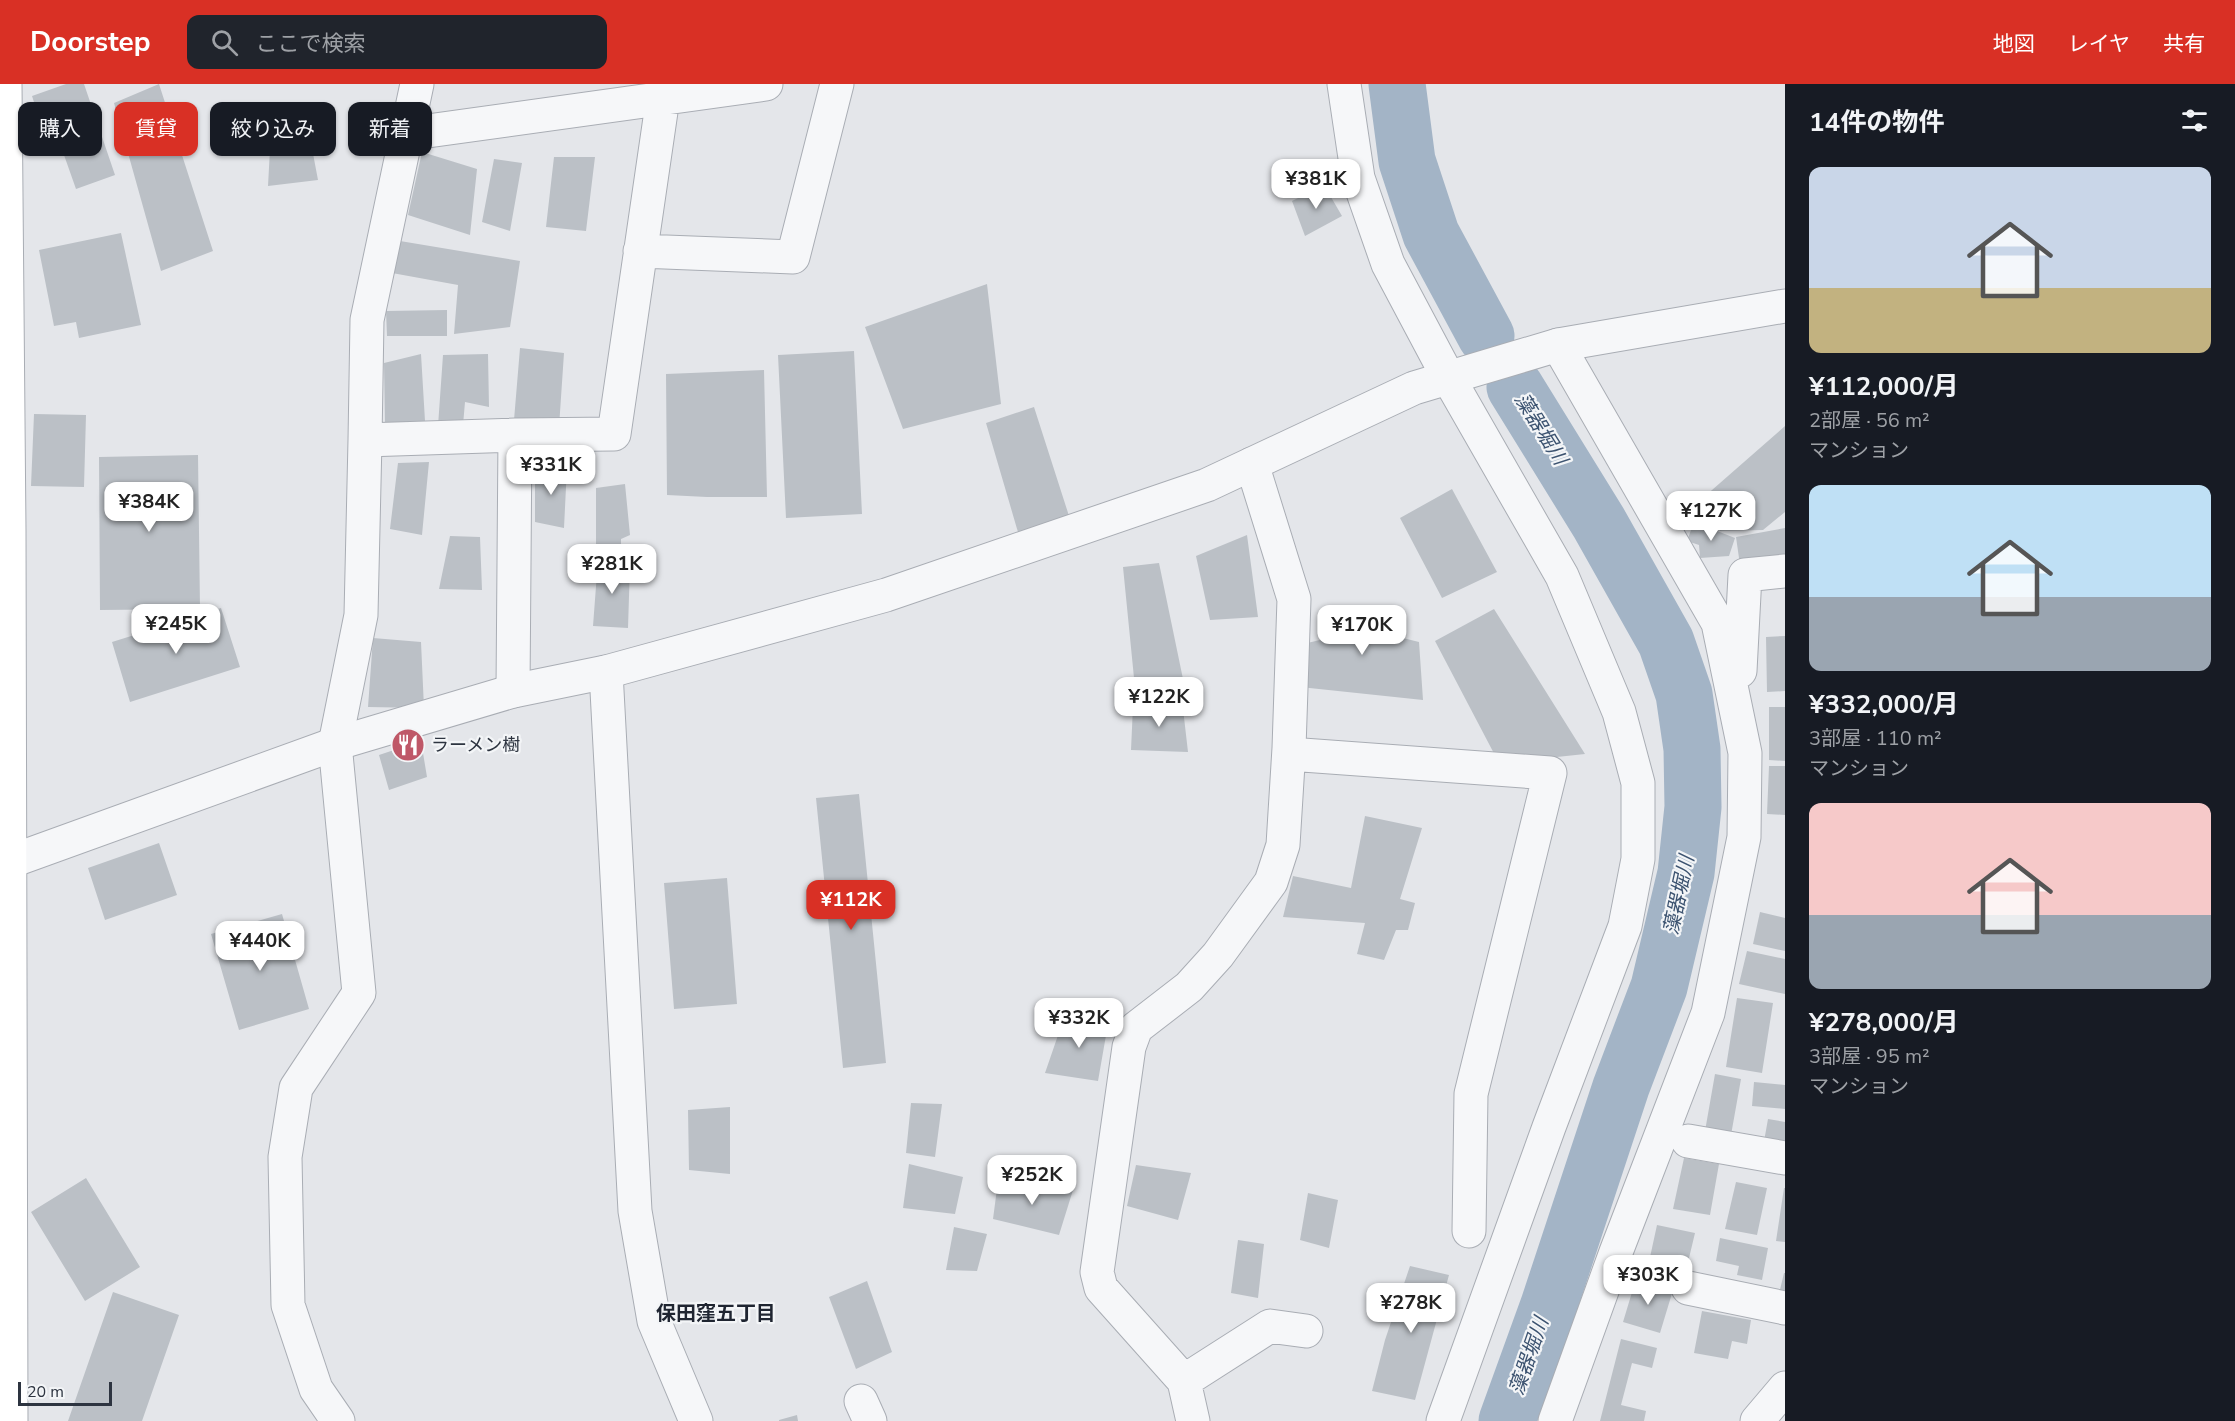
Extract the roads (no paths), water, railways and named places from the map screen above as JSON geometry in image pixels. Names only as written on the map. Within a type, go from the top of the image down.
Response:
[{"type":"main road","points":[[5,84],[4,532],[9,862],[11,1421]]},
{"type":"street","points":[[413,102],[417,84]]},
{"type":"street","points":[[432,130],[664,91],[766,84]]},
{"type":"street","points":[[640,251],[793,257],[837,84]]},
{"type":"street","points":[[1344,84],[1358,178],[1388,264],[1448,376],[1562,576],[1620,712],[1638,783],[1638,859],[1625,926],[1549,1127],[1443,1421]]},
{"type":"street","points":[[365,440],[614,434],[664,91]]},
{"type":"street","points":[[338,1421],[316,1389],[288,1305],[285,1157],[296,1088],[359,993],[335,744],[361,615],[367,320],[401,156]]},
{"type":"street","points":[[9,862],[335,744],[513,691],[606,672],[886,595],[1207,485],[1414,388],[1448,376],[1558,345],[1785,306]]},
{"type":"street","points":[[1556,1421],[1616,1252],[1708,1013],[1744,837],[1744,753],[1719,623],[1558,345]]},
{"type":"street","points":[[513,691],[515,435]]},
{"type":"street","points":[[1193,1421],[1184,1381],[1101,1288],[1097,1272],[1129,1047],[1136,1028],[1189,987],[1218,955],[1271,882],[1283,845],[1289,754],[1294,599],[1252,464]]},
{"type":"street","points":[[1738,720],[1745,575],[1785,571]]},
{"type":"street","points":[[606,672],[635,1211],[654,1321],[696,1421]]},
{"type":"street","points":[[1289,754],[1550,772],[1471,1094],[1469,1231]]},
{"type":"street","points":[[1688,1141],[1785,1158]]},
{"type":"street","points":[[1688,1288],[1785,1308]]},
{"type":"street","points":[[1184,1381],[1270,1326],[1306,1331]]},
{"type":"street","points":[[1757,1421],[1785,1388]]},
{"type":"waterway","name":"藻器堀川","points":[[1397,84],[1407,161],[1431,234],[1486,336]]},
{"type":"waterway","name":"藻器堀川","points":[[1507,1421],[1549,1305],[1621,1087],[1659,987],[1686,873],[1693,807],[1692,749],[1684,694],[1666,642],[1599,523],[1515,387]]},
{"type":"place","name":"ラーメン樹","points":[[408,745]]},
{"type":"district","name":"保田窪五丁目","points":[[716,1313]]}]
